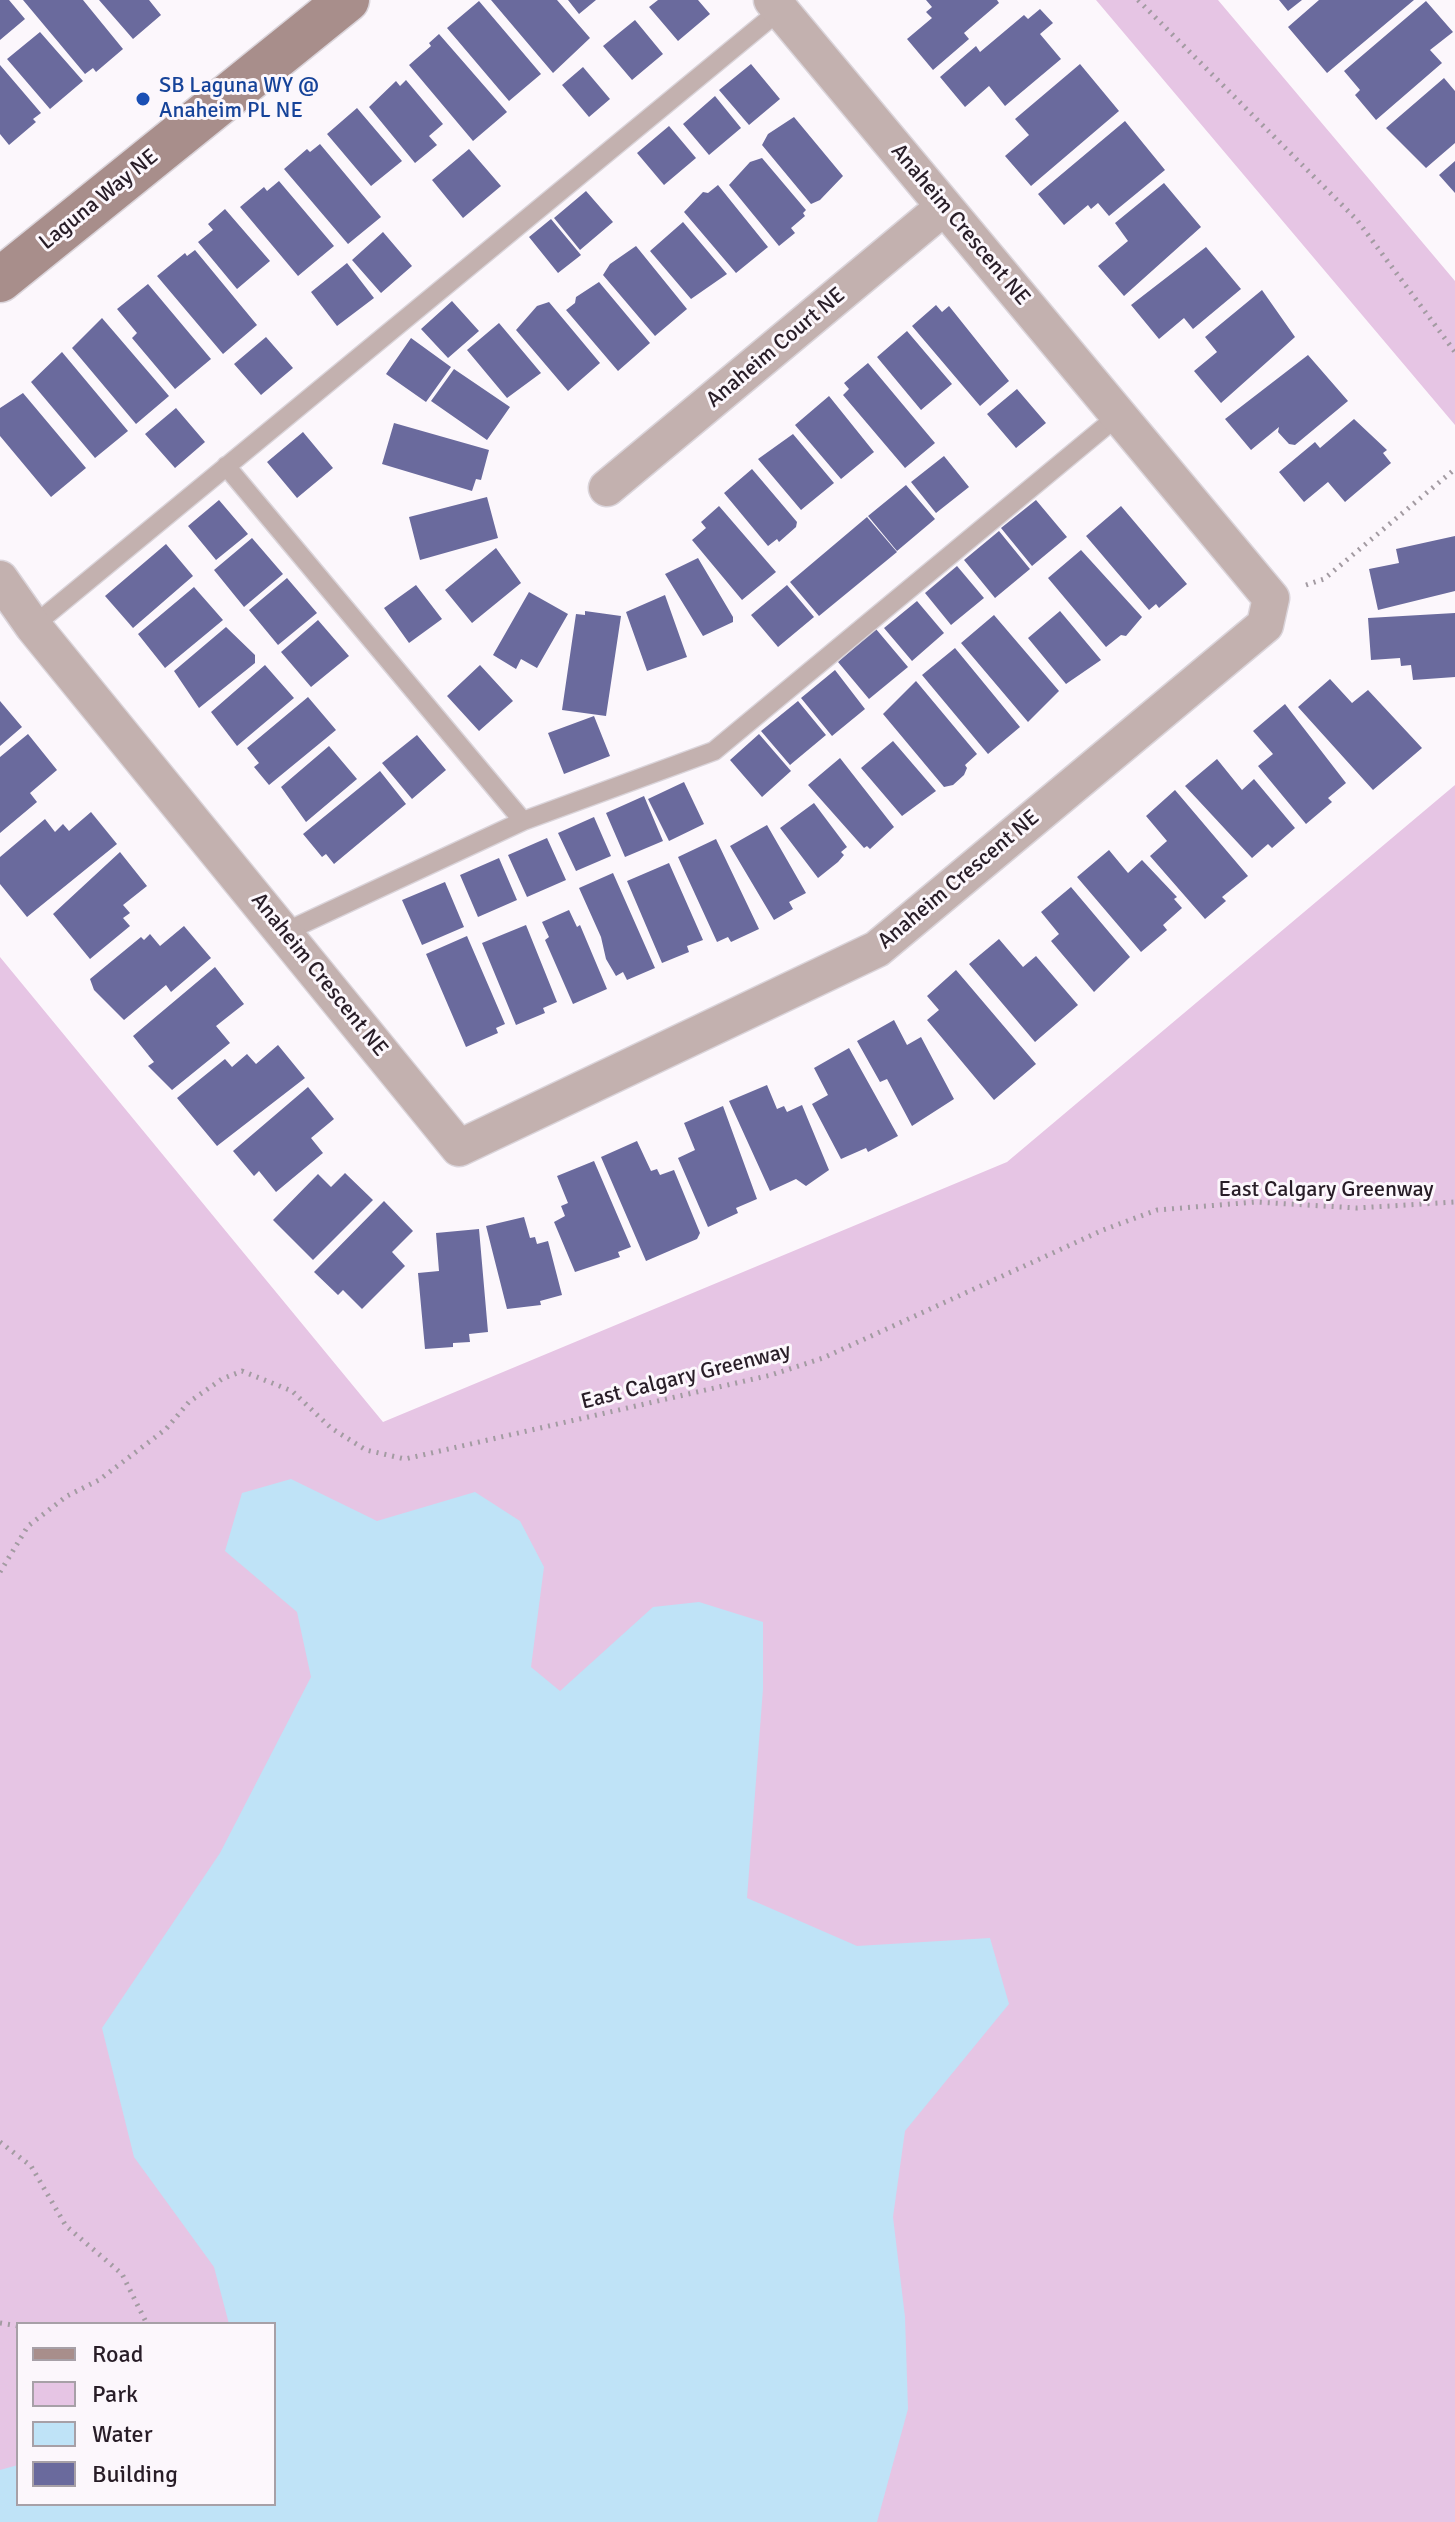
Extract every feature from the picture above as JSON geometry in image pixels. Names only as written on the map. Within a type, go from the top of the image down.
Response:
[{"type":"street","name":"Anaheim Crescent NE","points":[[0,579],[33,626],[459,1148],[877,949],[1265,625],[1271,598],[776,5]]},
{"type":"street","name":"Laguna Way NE","points":[[0,280],[329,6]]},
{"type":"street","name":"Anaheim Court NE","points":[[607,488],[944,207]]},
{"type":"lane","points":[[33,626],[776,5]]},
{"type":"lane","points":[[285,932],[523,821],[714,751],[1119,415]]},
{"type":"lane","points":[[226,466],[523,821]]},
{"type":"path","points":[[1138,0],[1357,220],[1455,352]]},
{"type":"path","points":[[1271,598],[1324,579],[1455,469]]},
{"type":"path","name":"East Calgary Greenway","points":[[0,1572],[28,1526],[67,1496],[99,1480],[122,1463],[166,1429],[189,1402],[222,1379],[242,1371],[292,1391],[331,1428],[366,1450],[405,1459],[771,1375],[823,1358],[1103,1230],[1157,1210],[1256,1202],[1357,1208],[1455,1202]]},
{"type":"path","points":[[0,2142],[31,2166],[66,2226],[122,2274],[146,2322]]},
{"type":"green space","points":[[1096,0],[1218,0],[1455,281],[1455,425]]},
{"type":"green space","points":[[1455,785],[1455,2522],[0,2522],[0,957],[383,1422],[1007,1162]]},
{"type":"water","points":[[291,1479],[377,1521],[475,1492],[520,1521],[544,1567],[531,1667],[560,1691],[653,1607],[699,1602],[763,1622],[763,1689],[747,1898],[857,1946],[990,1938],[1009,2004],[905,2131],[893,2217],[905,2317],[908,2409],[877,2522],[0,2522],[0,2470],[16,2466],[16,2506],[276,2506],[276,2322],[228,2322],[214,2267],[134,2157],[102,2028],[220,1853],[311,1677],[297,1612],[225,1551],[242,1493]]},
{"type":"building","points":[[0,0],[9,0],[25,19],[0,40]]},
{"type":"building","points":[[23,0],[83,0],[123,49],[96,72],[93,68],[85,74]]},
{"type":"building","points":[[99,0],[149,0],[161,15],[133,39]]},
{"type":"building","points":[[491,0],[557,0],[590,38],[553,73]]},
{"type":"building","points":[[568,0],[596,0],[579,14]]},
{"type":"building","points":[[658,0],[698,0],[710,14],[678,41],[649,7]]},
{"type":"building","points":[[926,0],[997,0],[999,3],[964,33],[969,39],[933,70],[907,39],[932,18],[926,12],[932,7]]},
{"type":"building","points":[[1279,0],[1302,0],[1288,11]]},
{"type":"building","points":[[1319,0],[1414,0],[1327,73],[1288,27]]},
{"type":"building","points":[[479,1],[541,74],[509,101],[447,28]]},
{"type":"building","points":[[1426,1],[1453,32],[1430,50],[1442,63],[1376,120],[1355,95],[1360,90],[1344,71]]},
{"type":"building","points":[[1040,9],[1053,23],[1040,34],[1061,59],[1005,106],[989,86],[965,107],[940,77],[976,46],[980,52],[1024,15],[1028,19]]},
{"type":"building","points":[[635,20],[663,54],[632,80],[603,46]]},
{"type":"building","points":[[40,32],[83,81],[50,109],[7,59]]},
{"type":"building","points":[[439,34],[507,112],[473,141],[409,65],[431,46],[429,43]]},
{"type":"building","points":[[751,64],[780,99],[749,125],[719,90]]},
{"type":"building","points":[[1080,64],[1119,111],[1031,186],[1005,156],[1029,135],[1015,119]]},
{"type":"building","points":[[0,65],[41,113],[33,119],[36,122],[9,145],[0,134]]},
{"type":"building","points":[[583,67],[610,99],[589,117],[562,85]]},
{"type":"building","points":[[1444,78],[1455,91],[1455,143],[1426,168],[1386,128]]},
{"type":"building","points":[[406,80],[443,124],[429,136],[437,145],[415,163],[369,107],[396,81],[400,86]]},
{"type":"building","points":[[715,96],[741,128],[709,155],[683,124]]},
{"type":"building","points":[[357,108],[402,161],[371,186],[327,134]]},
{"type":"building","points":[[794,117],[843,176],[820,200],[811,204],[762,145],[768,134]]},
{"type":"building","points":[[1125,121],[1165,170],[1109,216],[1098,203],[1091,209],[1088,205],[1064,225],[1038,194]]},
{"type":"building","points":[[669,126],[696,158],[664,185],[637,153]]},
{"type":"building","points":[[320,144],[381,217],[348,244],[284,169],[307,149],[310,152]]},
{"type":"building","points":[[469,149],[501,186],[463,218],[432,180]]},
{"type":"building","points":[[762,158],[806,210],[803,213],[805,216],[791,228],[795,233],[779,246],[729,185],[750,162]]},
{"type":"building","points":[[1455,161],[1455,193],[1439,175]]},
{"type":"building","points":[[279,181],[334,246],[298,276],[240,207],[264,187],[267,191]]},
{"type":"building","points":[[1164,183],[1201,227],[1124,296],[1098,266],[1128,241],[1115,223]]},
{"type":"building","points":[[718,185],[768,247],[736,273],[684,212],[703,192],[708,193]]},
{"type":"building","points":[[586,191],[613,222],[580,250],[554,218]]},
{"type":"building","points":[[225,209],[270,261],[237,289],[198,242],[213,230],[208,224]]},
{"type":"building","points":[[551,219],[581,255],[558,273],[529,237]]},
{"type":"building","points":[[683,222],[727,274],[691,299],[650,251]]},
{"type":"building","points":[[383,232],[412,266],[381,293],[352,260]]},
{"type":"building","points":[[636,246],[687,309],[655,336],[603,275],[610,264]]},
{"type":"building","points":[[1206,247],[1241,289],[1193,329],[1184,318],[1159,339],[1131,305]]},
{"type":"building","points":[[195,250],[257,325],[223,354],[157,276],[185,253],[187,256]]},
{"type":"building","points":[[347,263],[374,298],[337,326],[311,292]]},
{"type":"building","points":[[599,282],[650,343],[618,371],[566,310],[575,303],[576,297]]},
{"type":"building","points":[[148,284],[211,359],[175,389],[132,338],[137,333],[117,309]]},
{"type":"building","points":[[1262,290],[1295,337],[1221,403],[1194,371],[1217,352],[1205,337]]},
{"type":"building","points":[[452,301],[479,331],[448,358],[421,329]]},
{"type":"building","points":[[549,302],[600,363],[568,391],[516,330],[537,306]]},
{"type":"building","points":[[936,305],[942,312],[949,306],[1009,381],[980,406],[912,326]]},
{"type":"building","points":[[102,318],[169,396],[136,424],[72,348]]},
{"type":"building","points":[[499,323],[541,373],[507,398],[467,350]]},
{"type":"building","points":[[907,331],[952,384],[921,410],[877,357]]},
{"type":"building","points":[[266,337],[293,368],[261,395],[234,364]]},
{"type":"building","points":[[411,338],[451,367],[426,402],[386,374]]},
{"type":"building","points":[[62,352],[128,431],[95,458],[31,382]]},
{"type":"building","points":[[1308,355],[1348,401],[1295,445],[1289,444],[1278,432],[1279,427],[1251,450],[1225,419]]},
{"type":"building","points":[[868,363],[935,443],[905,468],[843,395],[849,389],[844,383]]},
{"type":"building","points":[[454,369],[510,407],[487,440],[431,401]]},
{"type":"building","points":[[1017,389],[1046,423],[1016,448],[987,414]]},
{"type":"building","points":[[23,393],[86,468],[51,497],[0,436],[0,408]]},
{"type":"building","points":[[829,396],[874,452],[841,479],[795,425]]},
{"type":"building","points":[[176,408],[205,442],[175,468],[145,434]]},
{"type":"building","points":[[1354,419],[1387,450],[1383,453],[1391,463],[1345,502],[1328,482],[1304,502],[1279,472],[1315,442],[1320,448]]},
{"type":"building","points":[[394,423],[489,450],[481,480],[476,479],[472,491],[382,464]]},
{"type":"building","points":[[303,432],[333,468],[297,498],[267,462]]},
{"type":"building","points":[[793,434],[834,483],[801,510],[758,459]]},
{"type":"building","points":[[944,456],[969,487],[936,513],[911,482]]},
{"type":"building","points":[[752,469],[797,522],[796,527],[779,542],[777,539],[768,546],[724,493]]},
{"type":"building","points":[[906,485],[935,519],[897,551],[868,516]]},
{"type":"building","points":[[487,497],[498,538],[420,560],[409,517]]},
{"type":"building","points":[[219,500],[248,534],[216,560],[188,526]]},
{"type":"building","points":[[1036,500],[1067,537],[1032,566],[1001,528]]},
{"type":"building","points":[[719,506],[776,572],[742,600],[692,540],[706,528],[701,522]]},
{"type":"building","points":[[1121,506],[1187,584],[1159,608],[1156,604],[1149,610],[1086,536]]},
{"type":"building","points":[[867,517],[897,552],[819,616],[790,582]]},
{"type":"building","points":[[999,531],[1030,569],[995,598],[964,560]]},
{"type":"building","points":[[1455,536],[1455,591],[1378,610],[1369,569],[1399,563],[1396,549]]},
{"type":"building","points":[[252,538],[283,574],[244,607],[214,570]]},
{"type":"building","points":[[166,544],[193,576],[133,628],[105,596]]},
{"type":"building","points":[[496,548],[521,583],[472,623],[445,590]]},
{"type":"building","points":[[1081,550],[1142,617],[1126,636],[1121,635],[1106,647],[1048,578]]},
{"type":"building","points":[[698,558],[733,617],[733,622],[703,636],[665,574]]},
{"type":"building","points":[[957,566],[984,598],[951,625],[925,593]]},
{"type":"building","points":[[287,578],[317,613],[278,645],[249,610]]},
{"type":"building","points":[[416,585],[442,619],[409,643],[384,608]]},
{"type":"building","points":[[787,585],[814,617],[778,647],[751,615]]},
{"type":"building","points":[[194,587],[223,620],[165,668],[138,634]]},
{"type":"building","points":[[529,592],[568,614],[537,668],[521,659],[516,669],[493,655]]},
{"type":"building","points":[[665,595],[687,657],[647,671],[626,612]]},
{"type":"building","points":[[917,601],[944,633],[912,661],[884,628]]},
{"type":"building","points":[[585,611],[621,616],[606,716],[562,710],[576,614],[585,615]]},
{"type":"building","points":[[1060,611],[1101,660],[1066,684],[1028,638]]},
{"type":"building","points":[[1455,613],[1455,677],[1413,680],[1411,665],[1401,666],[1400,658],[1371,660],[1368,618]]},
{"type":"building","points":[[994,615],[1059,691],[1028,722],[961,643]]},
{"type":"building","points":[[318,620],[349,656],[311,687],[281,652]]},
{"type":"building","points":[[226,627],[255,655],[255,663],[199,708],[174,671]]},
{"type":"building","points":[[876,629],[908,667],[869,699],[838,662]]},
{"type":"building","points":[[955,648],[1020,727],[988,754],[922,675]]},
{"type":"building","points":[[265,665],[294,698],[237,746],[211,712]]},
{"type":"building","points":[[480,665],[513,701],[479,731],[447,696]]},
{"type":"building","points":[[835,670],[865,709],[832,736],[801,698]]},
{"type":"building","points":[[1330,679],[1352,703],[1368,690],[1422,748],[1373,790],[1298,707]]},
{"type":"building","points":[[916,681],[977,754],[965,765],[964,775],[953,785],[944,787],[883,714]]},
{"type":"building","points":[[308,697],[336,730],[269,785],[254,767],[259,763],[247,748]]},
{"type":"building","points":[[0,701],[22,727],[0,746]]},
{"type":"building","points":[[798,701],[826,735],[790,765],[761,731]]},
{"type":"building","points":[[1285,704],[1346,783],[1328,798],[1332,802],[1306,824],[1258,766],[1273,754],[1253,731]]},
{"type":"building","points":[[594,716],[610,756],[564,774],[548,733]]},
{"type":"building","points":[[28,734],[57,770],[30,793],[37,802],[0,833],[0,757]]},
{"type":"building","points":[[759,734],[791,771],[762,797],[730,760]]},
{"type":"building","points":[[417,735],[446,770],[412,799],[382,763]]},
{"type":"building","points":[[893,741],[936,791],[902,816],[861,768]]},
{"type":"building","points":[[329,746],[357,779],[306,822],[281,787]]},
{"type":"building","points":[[840,758],[894,827],[870,849],[867,846],[864,848],[808,785]]},
{"type":"building","points":[[1217,759],[1242,790],[1254,779],[1295,828],[1272,848],[1268,844],[1252,858],[1185,786]]},
{"type":"building","points":[[380,771],[406,804],[334,864],[326,854],[322,857],[303,834]]},
{"type":"building","points":[[684,782],[704,824],[669,841],[648,799]]},
{"type":"building","points":[[1175,790],[1248,876],[1222,897],[1226,901],[1205,919],[1150,856],[1167,841],[1146,816]]},
{"type":"building","points":[[644,796],[663,841],[625,857],[606,813]]},
{"type":"building","points":[[814,803],[847,847],[841,852],[844,855],[838,862],[818,878],[780,828]]},
{"type":"building","points":[[91,812],[117,844],[27,917],[0,884],[0,857],[45,819],[55,832],[63,824],[69,831]]},
{"type":"building","points":[[594,817],[611,856],[576,871],[558,833]]},
{"type":"building","points":[[767,825],[806,893],[789,902],[793,909],[774,920],[730,846]]},
{"type":"building","points":[[547,838],[566,880],[527,897],[508,855]]},
{"type":"building","points":[[716,839],[759,929],[731,942],[728,937],[717,942],[678,857]]},
{"type":"building","points":[[1109,850],[1128,873],[1142,860],[1177,897],[1174,899],[1182,908],[1163,925],[1167,930],[1141,952],[1077,877]]},
{"type":"building","points":[[120,852],[147,886],[123,905],[130,913],[123,918],[130,926],[90,959],[53,914]]},
{"type":"building","points":[[499,858],[517,900],[478,917],[460,875]]},
{"type":"building","points":[[669,863],[703,940],[687,946],[689,952],[662,963],[627,881]]},
{"type":"building","points":[[613,873],[655,968],[627,980],[623,972],[616,976],[606,959],[601,937],[579,888]]},
{"type":"building","points":[[445,882],[464,927],[422,945],[402,900]]},
{"type":"building","points":[[1071,887],[1130,957],[1094,992],[1051,941],[1059,934],[1041,912]]},
{"type":"building","points":[[569,910],[577,927],[580,925],[607,989],[573,1004],[545,940],[549,937],[542,922]]},
{"type":"building","points":[[526,925],[557,1002],[543,1008],[545,1013],[516,1025],[482,943]]},
{"type":"building","points":[[184,926],[211,958],[171,992],[166,985],[124,1020],[94,990],[90,979],[141,937],[144,940],[150,934],[160,946]]},
{"type":"building","points":[[467,936],[505,1024],[496,1028],[498,1033],[466,1047],[426,954]]},
{"type":"building","points":[[999,939],[1023,967],[1036,956],[1078,1005],[1035,1042],[969,964]]},
{"type":"building","points":[[215,967],[244,1004],[216,1026],[230,1043],[172,1090],[148,1066],[154,1062],[133,1036]]},
{"type":"building","points":[[956,970],[1036,1064],[994,1100],[927,1020],[939,1010],[927,996]]},
{"type":"building","points":[[894,1020],[907,1045],[921,1037],[954,1099],[912,1126],[887,1079],[880,1082],[857,1041]]},
{"type":"building","points":[[278,1045],[305,1078],[217,1146],[177,1098],[225,1059],[232,1067],[247,1054],[256,1064]]},
{"type":"building","points":[[849,1048],[898,1136],[868,1152],[866,1148],[841,1159],[812,1104],[828,1095],[814,1068]]},
{"type":"building","points":[[767,1085],[777,1109],[784,1106],[787,1112],[802,1105],[829,1170],[806,1186],[796,1179],[770,1191],[729,1101]]},
{"type":"building","points":[[308,1087],[334,1119],[311,1138],[323,1153],[276,1192],[259,1171],[254,1176],[233,1151]]},
{"type":"building","points":[[723,1106],[757,1199],[736,1208],[738,1213],[708,1227],[678,1158],[695,1150],[684,1123]]},
{"type":"building","points":[[637,1141],[651,1171],[657,1169],[660,1175],[674,1170],[700,1233],[697,1239],[646,1261],[601,1157]]},
{"type":"building","points":[[594,1161],[631,1247],[618,1252],[620,1257],[575,1272],[554,1222],[565,1216],[561,1206],[568,1203],[557,1176]]},
{"type":"building","points":[[345,1173],[373,1200],[313,1260],[273,1220],[318,1174],[331,1187]]},
{"type":"building","points":[[384,1201],[413,1231],[392,1252],[405,1266],[362,1309],[343,1290],[338,1295],[314,1272]]},
{"type":"building","points":[[524,1217],[530,1238],[535,1237],[537,1244],[548,1241],[562,1295],[540,1301],[541,1305],[507,1309],[486,1226]]},
{"type":"building","points":[[479,1229],[488,1332],[469,1334],[470,1342],[453,1343],[453,1347],[425,1349],[418,1273],[439,1271],[436,1233]]},
{"type":"place","name":"SB Laguna WY @ Anaheim PL NE","points":[[143,99]]}]
